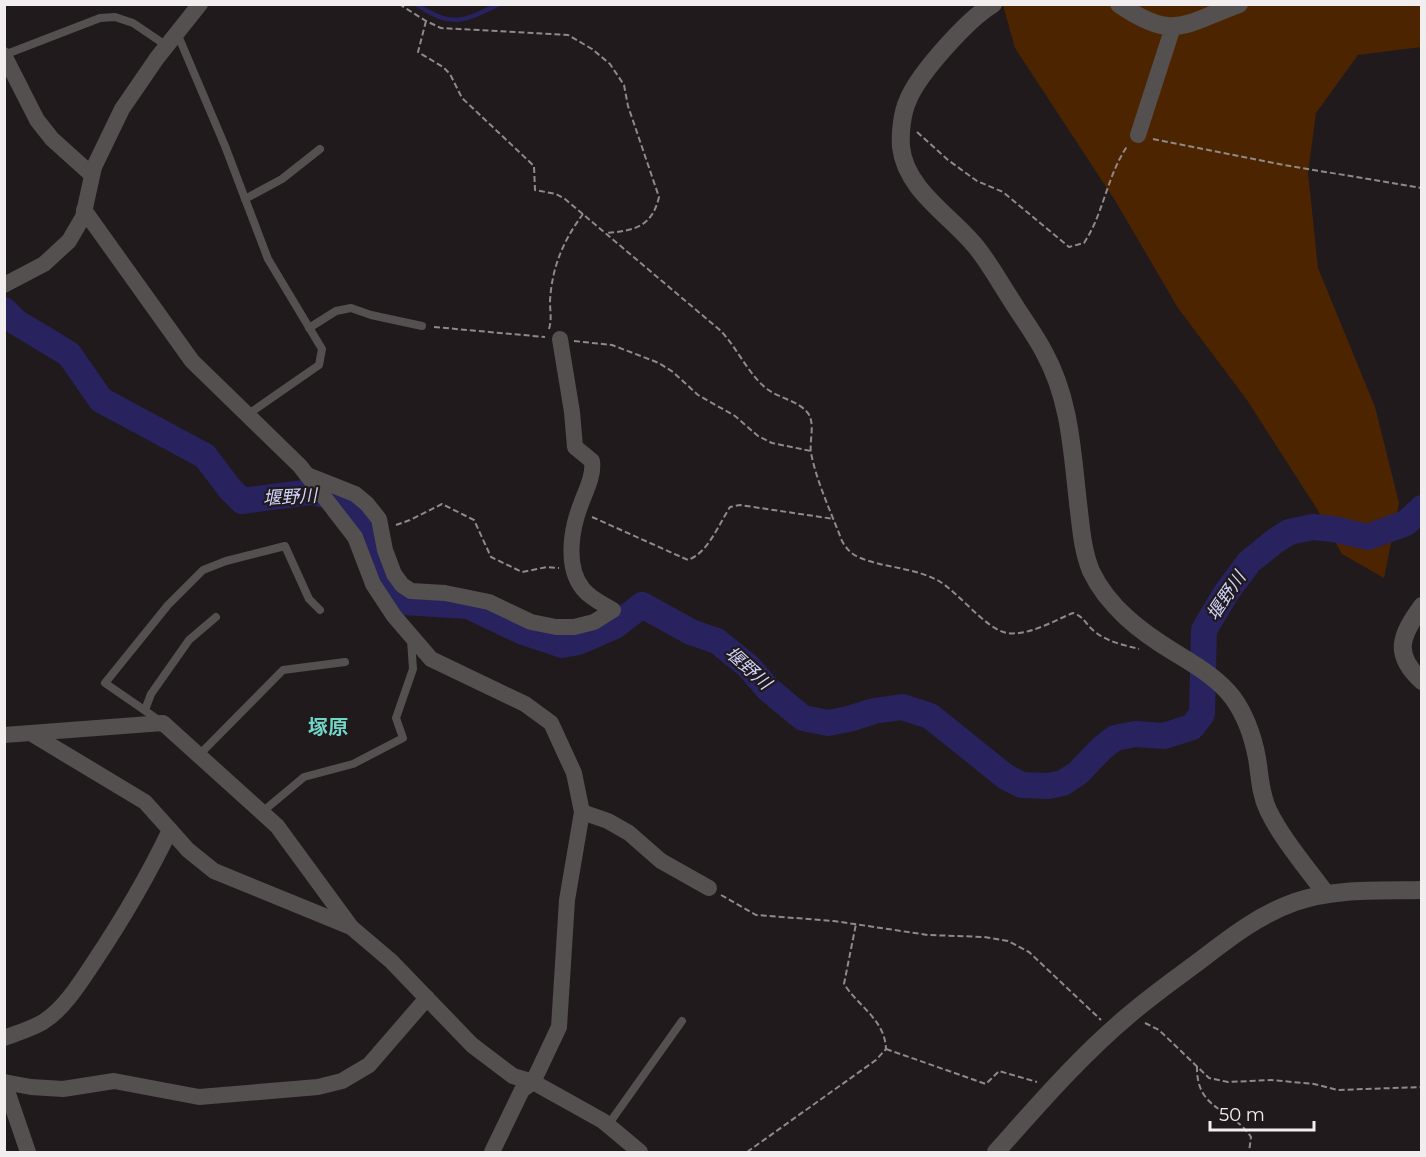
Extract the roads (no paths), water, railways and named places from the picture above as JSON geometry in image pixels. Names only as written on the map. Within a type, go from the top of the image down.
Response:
[{"type":"street","points":[[4,285],[44,264],[69,241],[83,217],[94,167],[122,110],[172,39],[200,4]]},
{"type":"street","points":[[993,4],[982,10],[964,26],[919,80],[907,101],[902,123],[901,147],[907,171],[922,191],[979,250],[1044,352],[1059,384],[1070,424],[1083,548],[1090,570],[1102,591],[1120,612],[1144,632],[1218,682],[1233,698],[1252,734],[1260,789],[1268,811],[1326,894]]},
{"type":"street","points":[[1119,4],[1139,18],[1160,26],[1173,27],[1192,24],[1239,4]]},
{"type":"street","points":[[1137,135],[1173,27]]},
{"type":"street","points":[[4,55],[37,120],[52,139],[92,175]]},
{"type":"street","points":[[84,210],[192,362],[309,477],[356,537],[373,584],[394,616],[430,659],[525,704],[550,723],[574,773],[582,813],[567,900],[559,1028],[533,1082],[522,1090],[492,1152]]},
{"type":"street","points":[[309,477],[355,494],[366,504],[379,524],[394,574],[402,585],[411,591],[445,593],[489,602],[531,621],[556,627],[574,627],[594,622],[613,610],[592,597],[582,587],[573,569],[572,540],[578,511],[594,471],[592,461],[575,447],[572,412],[552,338]]},
{"type":"street","points":[[363,552],[379,524]]},
{"type":"street","points":[[1422,606],[1403,636],[1402,653],[1409,669],[1422,681]]},
{"type":"street","points":[[4,735],[163,723],[200,754],[277,826],[351,927],[391,961],[472,1045],[513,1076],[533,1082],[608,1125],[640,1152]]},
{"type":"street","points":[[32,734],[145,802],[188,850],[214,871],[351,927]]},
{"type":"street","points":[[582,813],[608,821],[629,833],[661,861],[709,888]]},
{"type":"street","points":[[4,1038],[44,1021],[84,978],[147,878],[170,830]]},
{"type":"street","points":[[996,1152],[1055,1086],[1111,1031],[1238,932],[1294,902],[1326,894],[1358,890],[1422,890]]},
{"type":"street","points":[[28,1152],[4,1082],[63,1089],[114,1081],[199,1097],[318,1087],[342,1081],[369,1065],[427,998]]},
{"type":"lane","points":[[4,55],[100,18],[115,17],[172,39],[245,199],[268,260],[322,349],[319,364],[247,415]]},
{"type":"lane","points":[[245,199],[282,179],[320,149]]},
{"type":"lane","points":[[309,328],[336,311],[351,308],[371,315],[422,326]]},
{"type":"lane","points":[[163,723],[105,683],[168,605],[203,570],[226,561],[285,546],[309,599],[320,610]]},
{"type":"lane","points":[[145,710],[152,694],[189,640],[216,617]]},
{"type":"lane","points":[[261,813],[304,777],[353,764],[403,738],[396,718],[413,669],[411,636]]},
{"type":"lane","points":[[200,754],[283,670],[345,662]]},
{"type":"lane","points":[[608,1125],[682,1021]]},
{"type":"waterway","points":[[416,4],[439,17],[457,20],[476,15],[499,4]]},
{"type":"waterway","name":"堰野川","points":[[4,310],[16,322],[69,354],[101,400],[205,456],[242,501],[311,492],[340,498],[364,518],[388,586],[402,602],[468,606],[523,632],[562,645],[578,642],[615,626],[642,605],[691,632],[717,641],[748,666],[768,689],[803,718],[828,723],[874,711],[902,707],[930,716],[1006,777],[1022,785],[1048,786],[1063,783],[1078,773],[1115,738],[1135,734],[1164,736],[1192,727],[1202,714],[1204,630],[1226,593],[1249,562],[1275,541],[1289,532],[1313,527],[1368,537],[1406,523],[1422,508]]},
{"type":"district","name":"塚原","points":[[328,727]]}]
